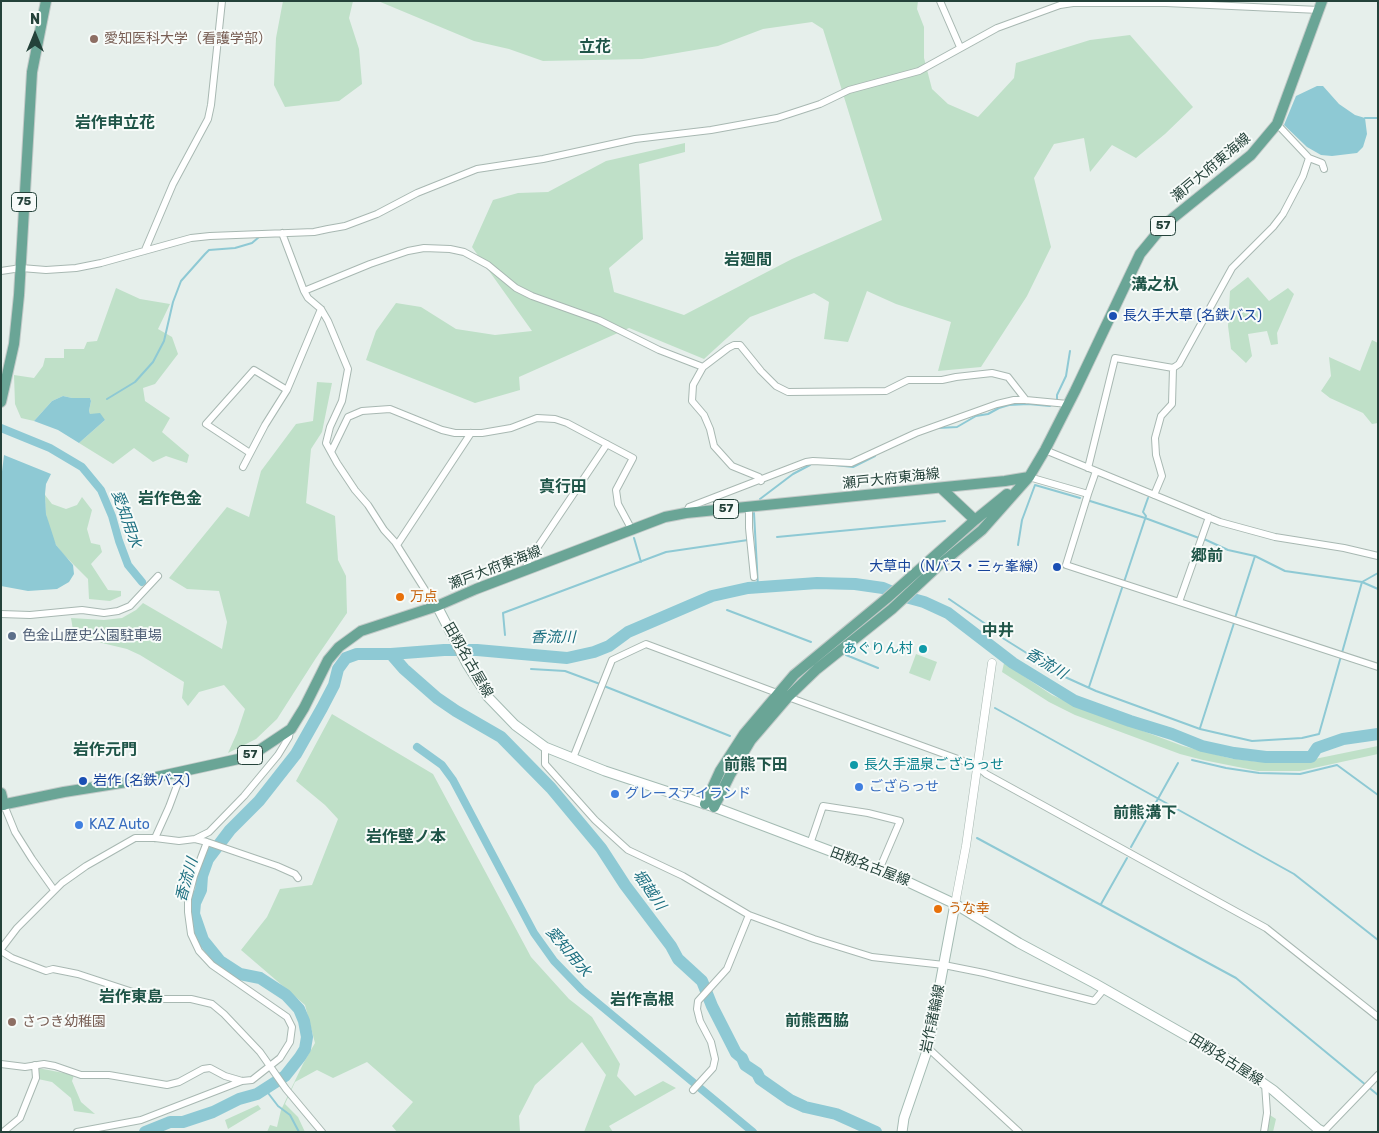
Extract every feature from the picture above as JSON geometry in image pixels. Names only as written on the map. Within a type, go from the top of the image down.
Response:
[{"type":"main road","name":"75","points":[[1,402],[14,344],[21,268],[32,72],[46,1]]},
{"type":"main road","name":"瀬戸大府東海線","points":[[710,806],[751,740],[788,697],[817,669],[982,530],[1029,477],[1045,450],[1145,248],[1163,226],[1251,155],[1278,124],[1320,5]]},
{"type":"main road","name":"瀬戸大府東海線","points":[[2,805],[64,792],[152,778],[243,758],[258,751],[291,728],[304,708],[328,660],[339,646],[361,631],[437,606],[526,570],[665,518],[686,513],[940,488],[1029,477]]},
{"type":"main road","name":"瀬戸大府東海線","points":[[710,806],[720,771],[744,734],[794,675],[886,599],[975,520],[1029,477]]},
{"type":"main road","points":[[940,488],[975,520]]},
{"type":"main road","name":"田籾名古屋線","points":[[437,606],[467,664],[488,697],[500,711],[545,747],[710,806],[879,870],[956,904],[1020,943],[1231,1061],[1265,1084],[1291,1104],[1318,1129],[1324,1131]]},
{"type":"main road","points":[[1,793],[2,805]]},
{"type":"main road","name":"岩作諸輪線","points":[[902,1132],[904,1118],[928,1048],[956,904]]},
{"type":"street","points":[[145,250],[173,184],[208,119],[212,105],[222,1]]},
{"type":"street","points":[[940,1],[960,48]]},
{"type":"street","points":[[1,271],[21,268],[46,270],[76,268],[191,238],[314,232],[345,226],[390,208],[417,193],[477,169],[543,159],[635,139],[711,130],[777,118],[820,104],[849,90],[919,71],[997,28],[1053,7],[1073,3],[1320,5]]},
{"type":"street","points":[[1278,124],[1310,158],[1322,163],[1324,170]]},
{"type":"street","points":[[1088,468],[1115,358],[1173,368],[1179,364],[1232,268],[1273,227],[1283,214],[1303,176],[1310,158]]},
{"type":"street","points":[[282,234],[304,291],[308,298],[321,309],[328,321],[348,369],[342,400],[330,427],[326,443],[355,490],[397,545],[432,602],[437,606]]},
{"type":"street","points":[[304,291],[370,264],[408,251],[424,248],[464,252],[488,265],[516,288],[524,292],[599,320],[659,350],[703,367]]},
{"type":"street","points":[[243,467],[265,425],[287,390],[321,309]]},
{"type":"street","points":[[761,481],[759,477],[732,466],[714,446],[710,429],[704,416],[692,401],[693,386],[703,367],[728,348],[740,345],[776,386],[788,392],[886,391],[908,380],[942,380],[992,373],[1008,377],[1026,400]]},
{"type":"street","points":[[1154,495],[1162,476],[1156,455],[1155,438],[1161,416],[1172,404],[1173,368]]},
{"type":"street","points":[[250,453],[206,424],[254,370],[287,390]]},
{"type":"street","points":[[686,513],[689,507],[761,481],[782,471],[813,461],[851,463],[916,433],[997,404],[1014,400],[1026,400],[1068,404]]},
{"type":"street","points":[[331,452],[348,417],[362,411],[390,409],[442,430],[455,433],[482,433],[511,428],[537,418],[555,419],[567,423],[633,458],[616,490],[618,504],[632,530]]},
{"type":"street","points":[[397,545],[471,433]]},
{"type":"street","points":[[526,570],[527,562],[607,444]]},
{"type":"street","points":[[1045,450],[1220,522],[1256,533],[1344,548],[1378,556]]},
{"type":"street","points":[[1096,471],[1066,565],[1378,667]]},
{"type":"street","points":[[1029,477],[1088,494]]},
{"type":"street","points":[[749,507],[754,577]]},
{"type":"street","points":[[1179,602],[1209,518]]},
{"type":"street","points":[[1,614],[30,615],[82,610],[104,613],[118,611],[130,606],[158,576]]},
{"type":"street","points":[[573,758],[612,660],[646,644],[778,693]]},
{"type":"street","points":[[956,904],[992,663]]},
{"type":"street","points":[[788,697],[977,766],[986,774],[1266,928],[1378,1017]]},
{"type":"street","points":[[291,728],[289,737],[278,755],[244,796],[209,832],[194,839],[180,841],[135,838],[86,866],[54,890],[17,928],[2,947],[12,958],[46,971],[53,970],[78,974],[154,999],[191,999],[212,1004],[260,1052],[286,1088],[322,1132]]},
{"type":"street","points":[[545,747],[545,764],[595,820],[628,850],[683,876],[750,915],[814,939],[872,957],[944,966],[993,975],[1094,1001],[1104,989]]},
{"type":"street","points":[[155,838],[170,807],[182,772]]},
{"type":"street","points":[[2,805],[32,859],[54,890]]},
{"type":"street","points":[[810,844],[823,806],[868,813],[900,821],[879,870]]},
{"type":"street","points":[[194,839],[277,866],[295,874],[298,878]]},
{"type":"street","points":[[1,1064],[24,1067],[44,1064],[81,1075],[109,1075],[167,1084],[180,1082],[204,1069],[210,1068],[225,1076],[252,1080],[280,1058],[290,1042],[292,1027],[287,1016],[212,965],[199,951],[191,934],[188,900],[194,876],[208,842]]},
{"type":"street","points":[[693,1090],[713,1068],[715,1059],[711,1042],[700,1021],[697,1009],[698,1001],[727,969],[750,915]]},
{"type":"street","points":[[928,1048],[1019,1132]]},
{"type":"street","points":[[3,1132],[20,1118],[36,1078],[35,1065]]},
{"type":"street","points":[[1324,1131],[1378,1075]]},
{"type":"street","points":[[77,1132],[140,1120],[242,1080]]},
{"type":"street","points":[[1264,1132],[1267,1113],[1265,1084]]},
{"type":"green space","points":[[283,1],[353,1],[349,18],[359,49],[362,84],[339,101],[285,107],[274,85],[276,38]]},
{"type":"green space","points":[[378,1],[918,1],[917,9],[924,27],[924,58],[932,89],[948,104],[978,117],[1014,78],[1016,63],[1090,40],[1130,35],[1193,107],[1136,158],[1112,145],[1090,172],[1084,138],[1054,144],[1034,178],[1051,247],[1027,296],[981,367],[938,371],[951,322],[896,304],[867,291],[848,342],[824,339],[829,302],[814,293],[750,317],[704,359],[629,328],[519,377],[520,390],[475,403],[366,360],[376,331],[396,303],[421,307],[456,329],[495,335],[532,331],[472,247],[493,200],[518,193],[548,192],[606,161],[685,143],[685,152],[639,164],[643,239],[609,268],[614,292],[684,315],[792,259],[882,220],[823,29],[812,22],[763,29],[718,46],[642,59],[543,61],[509,49],[474,41]]},
{"type":"green space","points":[[1248,277],[1269,301],[1288,288],[1294,294],[1277,333],[1278,344],[1271,345],[1267,331],[1248,334],[1252,356],[1246,363],[1231,349],[1228,326],[1230,291]]},
{"type":"green space","points":[[116,288],[140,299],[170,304],[158,329],[172,337],[178,354],[155,384],[143,388],[145,401],[170,418],[162,432],[189,455],[187,463],[166,456],[153,462],[134,448],[113,464],[79,443],[105,420],[90,415],[90,398],[63,396],[52,401],[34,421],[21,418],[15,404],[14,375],[34,378],[43,366],[45,358],[64,358],[64,349],[84,349],[87,342],[97,341]]},
{"type":"green space","points":[[1372,340],[1378,343],[1378,423],[1372,424],[1363,413],[1330,398],[1321,391],[1331,376],[1329,357],[1360,371]]},
{"type":"green space","points":[[317,382],[332,383],[322,432],[311,449],[306,503],[335,516],[338,560],[346,576],[347,613],[277,719],[256,739],[228,753],[245,709],[224,685],[199,692],[188,706],[182,698],[184,682],[140,655],[127,649],[102,643],[73,630],[71,618],[104,620],[122,618],[136,610],[143,603],[222,649],[227,622],[219,591],[187,589],[169,578],[227,507],[249,517],[261,471],[296,424],[313,421]]},
{"type":"green space","points":[[45,495],[52,504],[66,509],[77,505],[82,497],[92,510],[87,529],[91,543],[100,545],[102,552],[91,564],[108,590],[121,591],[121,596],[110,601],[89,599],[88,579],[63,554],[51,535],[46,514]]},
{"type":"green space","points":[[916,654],[937,662],[930,681],[909,673]]},
{"type":"green space","points":[[1004,663],[1052,695],[1079,707],[1183,746],[1229,758],[1259,762],[1300,762],[1378,746],[1378,754],[1300,771],[1258,771],[1203,760],[1180,754],[1075,715],[1049,702],[1002,672]]},
{"type":"green space","points":[[332,714],[433,774],[531,957],[569,999],[592,1017],[620,1064],[617,1076],[635,1096],[663,1081],[676,1088],[609,1126],[613,1132],[584,1132],[606,1075],[582,1042],[535,1085],[519,1116],[520,1132],[397,1132],[392,1126],[413,1102],[367,1062],[333,1078],[317,1070],[295,1082],[285,1104],[298,1117],[305,1132],[267,1132],[270,1125],[277,1127],[281,1110],[303,1064],[315,1043],[305,1005],[241,950],[267,917],[280,889],[312,885],[338,819],[325,805],[296,781]]},
{"type":"green space","points":[[38,1068],[74,1075],[72,1081],[81,1102],[95,1114],[74,1111],[71,1098],[52,1082],[38,1079]]},
{"type":"green space","points":[[258,1105],[261,1109],[228,1129],[225,1120]]},
{"type":"green space","points":[[1267,1113],[1276,1119],[1273,1132],[1264,1132]]},
{"type":"water","points":[[1317,86],[1323,86],[1339,104],[1355,115],[1365,118],[1367,134],[1363,147],[1357,153],[1332,156],[1321,155],[1307,147],[1284,125],[1296,96]]},
{"type":"water","points":[[63,396],[90,398],[90,414],[100,413],[105,420],[79,443],[58,430],[34,421],[52,401]]},
{"type":"water","points":[[4,455],[51,474],[46,484],[46,514],[56,545],[73,565],[74,574],[69,582],[57,589],[28,591],[1,586],[1,480]]},
{"type":"waterway","points":[[1365,118],[1378,118]]},
{"type":"waterway","points":[[107,399],[135,382],[153,362],[164,341],[173,302],[181,281],[205,254],[209,250],[235,248],[252,243],[259,237]]},
{"type":"waterway","points":[[1057,401],[1057,395],[1066,376],[1070,351]]},
{"type":"waterway","points":[[938,428],[957,427],[976,416],[988,414],[1009,405],[1050,406],[1053,404]]},
{"type":"waterway","name":"愛知用水","points":[[1,428],[50,448],[82,467],[101,490],[112,516],[128,565],[142,582]]},
{"type":"waterway","points":[[835,465],[853,467],[875,456]]},
{"type":"waterway","points":[[760,499],[793,474],[810,465]]},
{"type":"waterway","points":[[1018,545],[1022,520],[1035,485],[1080,498]]},
{"type":"waterway","points":[[1089,687],[1146,516],[1143,512],[1148,498]]},
{"type":"waterway","points":[[1090,501],[1145,518],[1199,538]]},
{"type":"waterway","points":[[754,513],[758,587]]},
{"type":"waterway","points":[[777,537],[945,521]]},
{"type":"waterway","points":[[634,538],[641,562]]},
{"type":"waterway","points":[[1204,539],[1228,550],[1255,556],[1285,571],[1362,582],[1378,589]]},
{"type":"waterway","points":[[505,635],[503,613],[666,552],[748,540]]},
{"type":"waterway","points":[[1235,618],[1255,556]]},
{"type":"waterway","points":[[1001,637],[1065,677],[1096,691],[1200,729],[1252,741],[1302,738],[1319,734],[1362,582],[1378,573]]},
{"type":"waterway","name":"香流川","points":[[145,1132],[170,1122],[183,1122],[213,1112],[239,1099],[257,1094],[285,1076],[305,1049],[307,1037],[304,1021],[299,1009],[286,995],[260,978],[240,974],[220,961],[203,940],[194,914],[195,903],[201,890],[202,876],[208,859],[230,830],[259,801],[296,754],[334,685],[338,669],[346,658],[357,654],[477,650],[567,658],[594,652],[609,646],[628,632],[712,596],[748,588],[817,583],[855,584],[883,588],[924,602],[948,613],[1013,663],[1075,701],[1202,746],[1266,757],[1311,757],[1317,748],[1343,739],[1378,734]]},
{"type":"waterway","points":[[949,599],[990,627]]},
{"type":"waterway","points":[[727,610],[811,642]]},
{"type":"waterway","points":[[1200,728],[1234,623]]},
{"type":"waterway","name":"堀越川","points":[[391,654],[404,669],[437,698],[501,737],[551,788],[601,848],[625,885],[671,946],[678,959],[702,981],[712,1006],[736,1053],[742,1058],[745,1065],[757,1073],[760,1079],[790,1100],[805,1107],[836,1114],[876,1132]]},
{"type":"waterway","points":[[846,655],[878,668]]},
{"type":"waterway","points":[[531,669],[565,671],[600,684]]},
{"type":"waterway","points":[[604,686],[730,736]]},
{"type":"waterway","points":[[995,708],[1294,874],[1378,940]]},
{"type":"waterway","name":"愛知用水","points":[[417,747],[442,765],[453,780],[534,933],[554,961],[582,990],[753,1132]]},
{"type":"waterway","points":[[1192,760],[1259,773],[1300,774],[1337,765],[1378,795]]},
{"type":"waterway","points":[[1131,847],[1178,763]]},
{"type":"waterway","points":[[977,838],[1236,978],[1378,1095]]},
{"type":"waterway","points":[[1101,904],[1127,858]]},
{"type":"waterway","points":[[265,1089],[278,1106],[290,1115],[299,1132]]},
{"type":"place","name":"愛知医科大学（看護学部）","points":[[94,39]]},
{"type":"place","name":"長久手大草 (名鉄バス)","points":[[1113,316]]},
{"type":"place","name":"大草中（Nバス・三ヶ峯線）","points":[[1057,567]]},
{"type":"place","name":"万点","points":[[400,597]]},
{"type":"place","name":"色金山歴史公園駐車場","points":[[12,636]]},
{"type":"place","name":"あぐりん村","points":[[923,649]]},
{"type":"place","name":"長久手温泉ござらっせ","points":[[854,765]]},
{"type":"place","name":"岩作 (名鉄バス)","points":[[83,781]]},
{"type":"place","name":"ござらっせ","points":[[859,787]]},
{"type":"place","name":"グレースアイランド","points":[[615,794]]},
{"type":"place","name":"KAZ Auto","points":[[79,825]]},
{"type":"place","name":"うな幸","points":[[938,909]]},
{"type":"place","name":"さつき幼稚園","points":[[12,1022]]},
{"type":"district","name":"立花","points":[[595,47]]},
{"type":"district","name":"岩作申立花","points":[[115,123]]},
{"type":"district","name":"岩廻間","points":[[748,260]]},
{"type":"district","name":"溝之杁","points":[[1155,285]]},
{"type":"district","name":"真行田","points":[[563,487]]},
{"type":"district","name":"岩作色金","points":[[170,499]]},
{"type":"district","name":"郷前","points":[[1207,556]]},
{"type":"district","name":"中井","points":[[998,631]]},
{"type":"district","name":"岩作元門","points":[[105,750]]},
{"type":"district","name":"前熊下田","points":[[756,765]]},
{"type":"district","name":"前熊溝下","points":[[1145,813]]},
{"type":"district","name":"岩作壁ノ本","points":[[406,837]]},
{"type":"district","name":"岩作東島","points":[[131,997]]},
{"type":"district","name":"岩作高根","points":[[642,1000]]},
{"type":"district","name":"前熊西脇","points":[[817,1021]]}]
